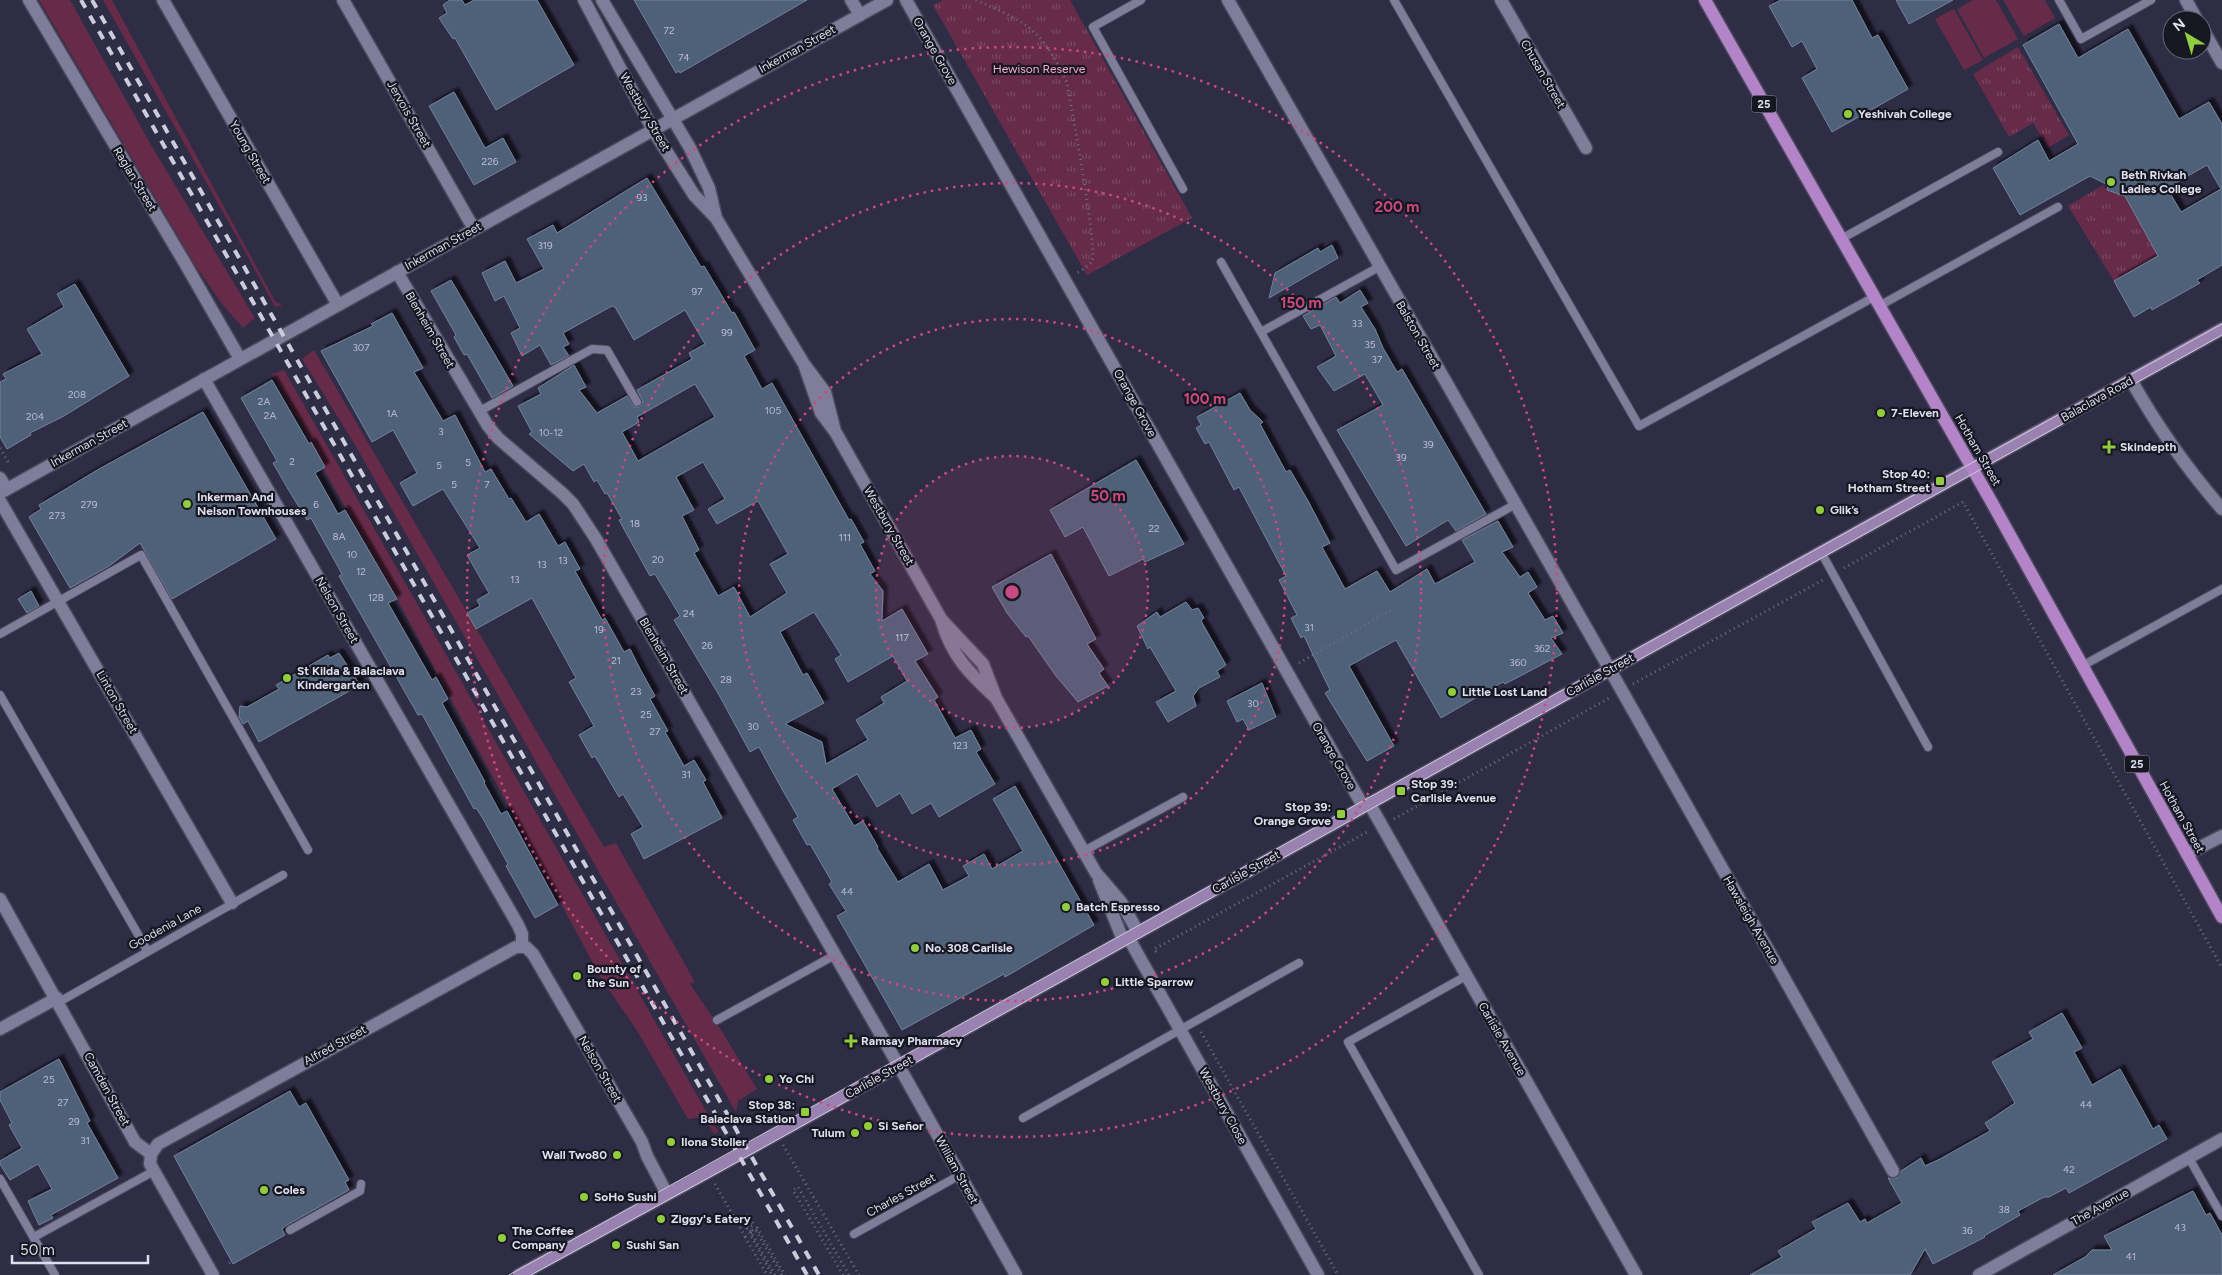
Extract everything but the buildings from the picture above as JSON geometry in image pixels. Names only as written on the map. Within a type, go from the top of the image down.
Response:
[{"type":"main road","name":"Hotham Street","points":[[1705,0],[1972,468],[2222,916]]},
{"type":"main road","name":"Balaclava Road","points":[[1972,468],[2222,329]]},
{"type":"main road","name":"Carlisle Street","points":[[519,1275],[899,1066],[1972,468]]},
{"type":"street","name":"Raglan Street","points":[[29,0],[240,359]]},
{"type":"street","name":"Young Street","points":[[163,0],[338,305]]},
{"type":"street","name":"Jervois Street","points":[[343,0],[474,229]]},
{"type":"street","name":"Westbury Street","points":[[584,0],[653,130],[694,195],[716,218],[804,364],[820,413],[836,433],[941,619],[983,664],[996,698],[1096,873],[1121,902],[1130,937]]},
{"type":"street","name":"Westbury Street","points":[[602,0],[690,148],[709,188],[716,218]]},
{"type":"street","points":[[851,0],[860,15]]},
{"type":"street","name":"Inkerman Street","points":[[3,491],[887,0]]},
{"type":"street","name":"Orange Grove","points":[[906,0],[1066,280],[1285,671],[1366,805]]},
{"type":"street","name":"Balston Street","points":[[1228,0],[1378,267],[1610,670]]},
{"type":"street","name":"Chusan Street","points":[[1501,0],[1586,148]]},
{"type":"street","points":[[2212,46],[2222,63]]},
{"type":"street","name":"Blenheim Street","points":[[397,272],[478,412],[498,438],[573,504],[588,525],[899,1066]]},
{"type":"street","name":"Nelson Street","points":[[204,379],[518,925],[524,947],[533,954],[642,1142],[646,1156],[668,1194]]},
{"type":"street","points":[[2131,380],[2148,411],[2170,444],[2222,509]]},
{"type":"street","points":[[0,478],[3,491]]},
{"type":"street","name":"Linton Street","points":[[0,501],[232,903]]},
{"type":"street","name":"Hawsleigh Avenue","points":[[1610,670],[1893,1171]]},
{"type":"street","name":"Carlisle Avenue","points":[[1366,805],[1381,824],[1635,1275]]},
{"type":"street","points":[[2187,854],[2222,836]]},
{"type":"street","name":"Camden Street","points":[[0,899],[58,1000],[135,1142],[151,1154]]},
{"type":"street","name":"Westbury Close","points":[[1130,937],[1180,1030],[1318,1275]]},
{"type":"street","name":"Alfred Street","points":[[151,1154],[158,1144],[183,1129],[506,951],[524,947]]},
{"type":"street","points":[[0,1029],[58,1000]]},
{"type":"street","name":"William Street","points":[[899,1066],[1016,1275]]},
{"type":"street","name":"The Avenue","points":[[1979,1275],[2222,1139]]},
{"type":"street","points":[[151,1154],[150,1164],[213,1275]]},
{"type":"lane","points":[[1141,0],[1093,27],[1183,189]]},
{"type":"lane","points":[[1394,0],[1639,426],[2058,207]]},
{"type":"lane","points":[[2059,0],[2081,39],[2151,0]]},
{"type":"lane","points":[[1841,239],[1998,152]]},
{"type":"lane","points":[[1221,262],[1396,570],[1516,504]]},
{"type":"lane","points":[[1261,332],[1378,267]]},
{"type":"lane","points":[[478,412],[592,349],[607,350],[637,402]]},
{"type":"lane","points":[[1821,552],[1928,748]]},
{"type":"lane","points":[[0,634],[141,555],[308,850]]},
{"type":"lane","points":[[2082,666],[2222,589]]},
{"type":"lane","points":[[0,696],[146,950]]},
{"type":"lane","points":[[1084,851],[1183,797]]},
{"type":"lane","name":"Goodenia Lane","points":[[58,1000],[284,875]]},
{"type":"lane","points":[[717,1020],[835,955]]},
{"type":"lane","points":[[1023,1118],[1299,963]]},
{"type":"lane","points":[[1466,976],[1348,1042],[1479,1275]]},
{"type":"lane","points":[[2189,1158],[2222,1216]]},
{"type":"lane","points":[[34,1237],[154,1170]]},
{"type":"lane","name":"Charles Street","points":[[854,1234],[960,1176]]},
{"type":"lane","points":[[0,1179],[55,1275]]},
{"type":"lane","points":[[290,1230],[360,1191],[361,1184]]},
{"type":"path","points":[[976,0],[1009,15],[1036,33],[1060,67],[1067,83],[1089,218],[1093,256],[1091,263],[1066,280]]},
{"type":"path","points":[[0,448],[8,462],[0,467]]},
{"type":"path","points":[[1161,960],[1154,949],[1394,818],[1962,502],[2222,968]]},
{"type":"path","points":[[1285,671],[1393,609]]},
{"type":"path","points":[[1394,818],[1399,827]]},
{"type":"path","points":[[1195,1021],[1338,1275]]},
{"type":"path","points":[[776,1134],[859,1275]]},
{"type":"path","points":[[843,1275],[794,1190],[798,1187],[849,1275]]},
{"type":"path","points":[[722,1195],[767,1275],[773,1274]]},
{"type":"path","points":[[738,1224],[743,1220],[747,1228],[754,1225],[748,1215],[743,1218],[748,1226],[751,1233],[773,1274]]},
{"type":"path","points":[[773,1274],[749,1232],[757,1228],[783,1275]]},
{"type":"path","points":[[751,1233],[756,1230],[783,1275]]},
{"type":"path","points":[[840,1258],[848,1256]]},
{"type":"green space","points":[[39,0],[70,0],[154,150],[255,318],[243,328],[222,304],[195,265]]},
{"type":"green space","points":[[103,0],[112,0],[275,301],[282,305],[275,307]]},
{"type":"green space","name":"Hewison Reserve","points":[[943,0],[1070,0],[1192,218],[1087,275],[933,5]]},
{"type":"green space","points":[[1973,0],[1996,0],[2018,39],[1984,58],[1957,9]]},
{"type":"green space","points":[[2003,0],[2045,0],[2055,18],[2024,36]]},
{"type":"green space","points":[[1954,9],[1983,60],[1964,70],[1935,19]]},
{"type":"green space","points":[[2018,47],[2069,135],[2048,148],[2033,123],[2009,137],[1973,74]]},
{"type":"green space","points":[[2103,185],[2107,190],[2115,193],[2121,189],[2158,256],[2114,281],[2068,206]]},
{"type":"green space","points":[[314,350],[604,847],[616,843],[695,982],[690,984],[718,1025],[757,1089],[738,1101],[736,1112],[355,445],[302,359]]},
{"type":"green space","points":[[284,370],[719,1132],[714,1134],[704,1117],[688,1119],[636,1029],[602,980],[397,599],[272,374]]},
{"type":"tram line","points":[[509,1275],[2222,324]]},
{"type":"tram line","points":[[531,1275],[2222,335]]},
{"type":"railway","points":[[81,0],[807,1275]]},
{"type":"railway","points":[[92,0],[819,1275]]},
{"type":"place","name":"Yeshivah College","points":[[1848,114]]},
{"type":"place","name":"Beth Rivkah Ladies College","points":[[2111,182]]},
{"type":"place","name":"7-Eleven","points":[[1881,413]]},
{"type":"place","name":"Skindepth","points":[[2109,447]]},
{"type":"place","name":"Stop 40: Hotham Street","points":[[1940,481]]},
{"type":"place","name":"Inkerman And Nelson Townhouses","points":[[187,504]]},
{"type":"place","name":"Glik’s","points":[[1820,510]]},
{"type":"place","name":"St Kilda & Balaclava Kindergarten","points":[[287,678]]},
{"type":"place","name":"Little Lost Land","points":[[1452,692]]},
{"type":"place","name":"Stop 39: Carlisle Avenue","points":[[1401,791]]},
{"type":"place","name":"Stop 39: Orange Grove","points":[[1341,814]]},
{"type":"place","name":"Batch Espresso","points":[[1066,907]]},
{"type":"place","name":"No. 308 Carlisle","points":[[915,948]]},
{"type":"place","name":"Bounty of the Sun","points":[[577,976]]},
{"type":"place","name":"Little Sparrow","points":[[1105,982]]},
{"type":"place","name":"Ramsay Pharmacy","points":[[851,1041]]},
{"type":"place","name":"Yo Chi","points":[[769,1079]]},
{"type":"place","name":"Stop 38: Balaclava Station","points":[[805,1112]]},
{"type":"place","name":"Si Señor","points":[[868,1126]]},
{"type":"place","name":"Tulum","points":[[855,1133]]},
{"type":"place","name":"Ilona Stoller","points":[[671,1142]]},
{"type":"place","name":"Wall Two80","points":[[617,1155]]},
{"type":"place","name":"Coles","points":[[264,1190]]},
{"type":"place","name":"SoHo Sushi","points":[[584,1197]]},
{"type":"place","name":"Ziggy's Eatery","points":[[661,1219]]},
{"type":"place","name":"The Coffee Company","points":[[502,1238]]},
{"type":"place","name":"Sushi San","points":[[616,1245]]}]
